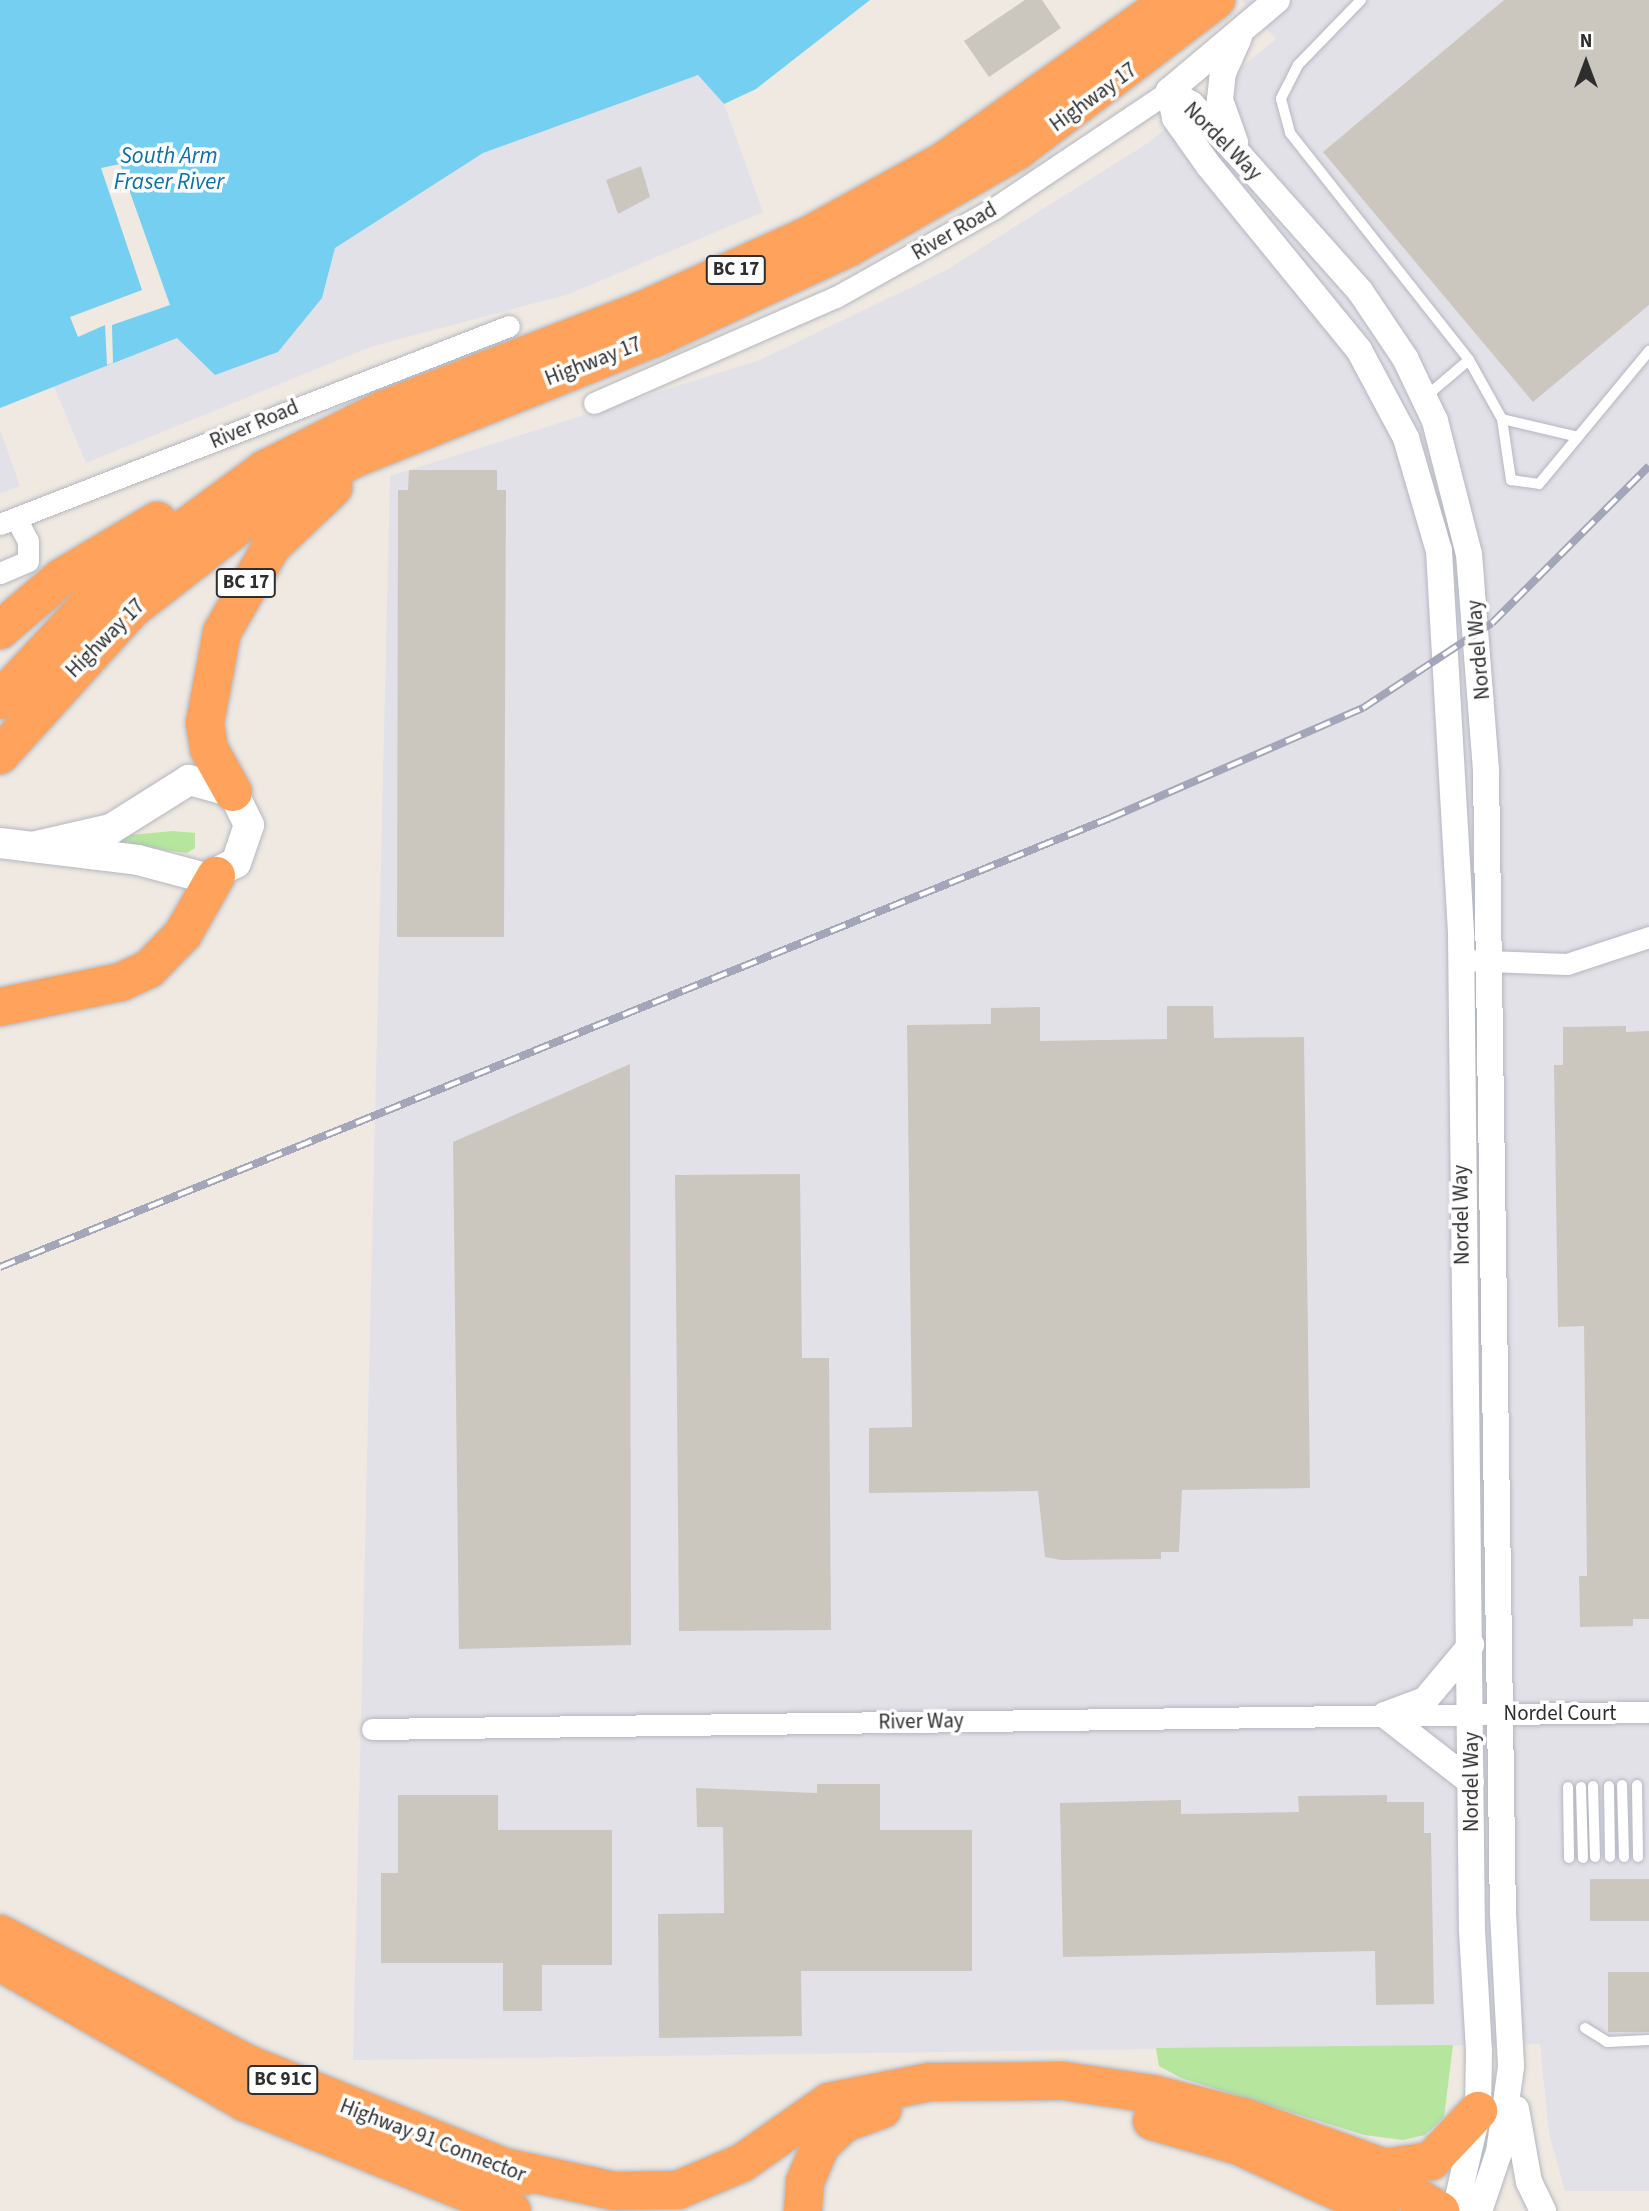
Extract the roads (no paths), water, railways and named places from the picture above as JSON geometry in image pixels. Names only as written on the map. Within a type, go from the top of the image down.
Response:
[{"type":"highway","name":"Highway 17","points":[[0,700],[107,584],[264,470],[383,410],[642,311],[810,235],[944,161],[1171,0]]},
{"type":"highway","name":"Highway 17","points":[[0,755],[90,649],[194,558],[307,483],[410,435],[657,337],[860,242],[1017,151],[1216,0]]},
{"type":"highway","name":"BC 17","points":[[233,792],[209,749],[205,723],[212,667],[239,594],[271,547],[320,498],[410,435]]},
{"type":"highway","points":[[0,630],[103,551],[264,470]]},
{"type":"highway","points":[[0,1007],[121,982],[149,969],[183,934],[216,876]]},
{"type":"highway","points":[[0,1914],[72,1972]]},
{"type":"highway","points":[[0,1934],[72,1972]]},
{"type":"highway","name":"Highway 91 Connector","points":[[0,1962],[192,2076],[345,2148],[512,2211]]},
{"type":"highway","name":"Highway 91 Connector","points":[[72,1972],[250,2065],[609,2211]]},
{"type":"highway","points":[[504,2167],[614,2191],[678,2190],[742,2163],[818,2108],[846,2096],[930,2082],[1006,2079],[1104,2086],[1188,2102],[1354,2188],[1380,2211]]},
{"type":"highway","points":[[803,2211],[809,2165],[835,2130],[874,2110],[937,2103],[1052,2105],[1176,2126],[1354,2188],[1440,2211]]},
{"type":"highway","points":[[1354,2188],[1385,2168],[1432,2161],[1478,2111]]},
{"type":"highway","points":[[345,2148],[464,2211]]},
{"type":"main road","points":[[0,843],[138,860],[187,878],[216,876],[236,863],[248,838],[248,819],[233,792],[209,781],[182,782],[111,829],[36,846]]},
{"type":"street","name":"River Road","points":[[594,403],[836,297],[993,209],[1169,91],[1277,0]]},
{"type":"street","points":[[1241,157],[1220,100],[1223,74],[1245,26]]},
{"type":"street","name":"Nordel Way","points":[[1169,91],[1192,104],[1360,291],[1424,398],[1456,486],[1466,536],[1480,658],[1489,963],[1511,2067],[1504,2131],[1479,2211]]},
{"type":"street","name":"Nordel Way","points":[[1169,91],[1175,118],[1333,312],[1381,388],[1406,438],[1439,551],[1462,960],[1471,1782],[1478,2111],[1455,2211]]},
{"type":"street","name":"River Road","points":[[8,521],[509,326]]},
{"type":"street","points":[[1381,388],[1405,400],[1450,523],[1466,536]]},
{"type":"street","points":[[0,573],[28,561],[28,541],[8,521]]},
{"type":"street","points":[[1462,960],[1567,964],[1649,937]]},
{"type":"street","points":[[1385,1714],[1425,1700],[1471,1645]]},
{"type":"street","name":"Nordel Court","points":[[1471,1713],[1649,1712]]},
{"type":"street","name":"River Way","points":[[372,1729],[1471,1713]]},
{"type":"street","points":[[1385,1714],[1471,1782]]},
{"type":"street","points":[[1511,2067],[1521,2153],[1543,2211]]},
{"type":"lane","points":[[1362,0],[1298,65],[1281,99],[1290,133],[1469,360],[1502,419],[1511,480],[1539,484],[1649,351]]},
{"type":"lane","points":[[1424,398],[1469,360]]},
{"type":"lane","points":[[1502,419],[1578,437]]},
{"type":"lane","points":[[1622,1785],[1624,1857]]},
{"type":"lane","points":[[1637,1785],[1638,1857]]},
{"type":"lane","points":[[1594,1786],[1595,1857]]},
{"type":"lane","points":[[1609,1786],[1610,1857]]},
{"type":"lane","points":[[1568,1787],[1569,1858]]},
{"type":"lane","points":[[1581,1787],[1583,1858]]},
{"type":"lane","points":[[1585,2028],[1606,2042],[1649,2039]]},
{"type":"water","name":"South Arm Fraser River","points":[[0,0],[870,0],[756,89],[724,104],[698,75],[483,153],[335,248],[322,298],[278,352],[215,375],[177,338],[0,408]]},
{"type":"railway","points":[[0,1267],[1110,818],[1363,708],[1492,623],[1649,466]]}]
